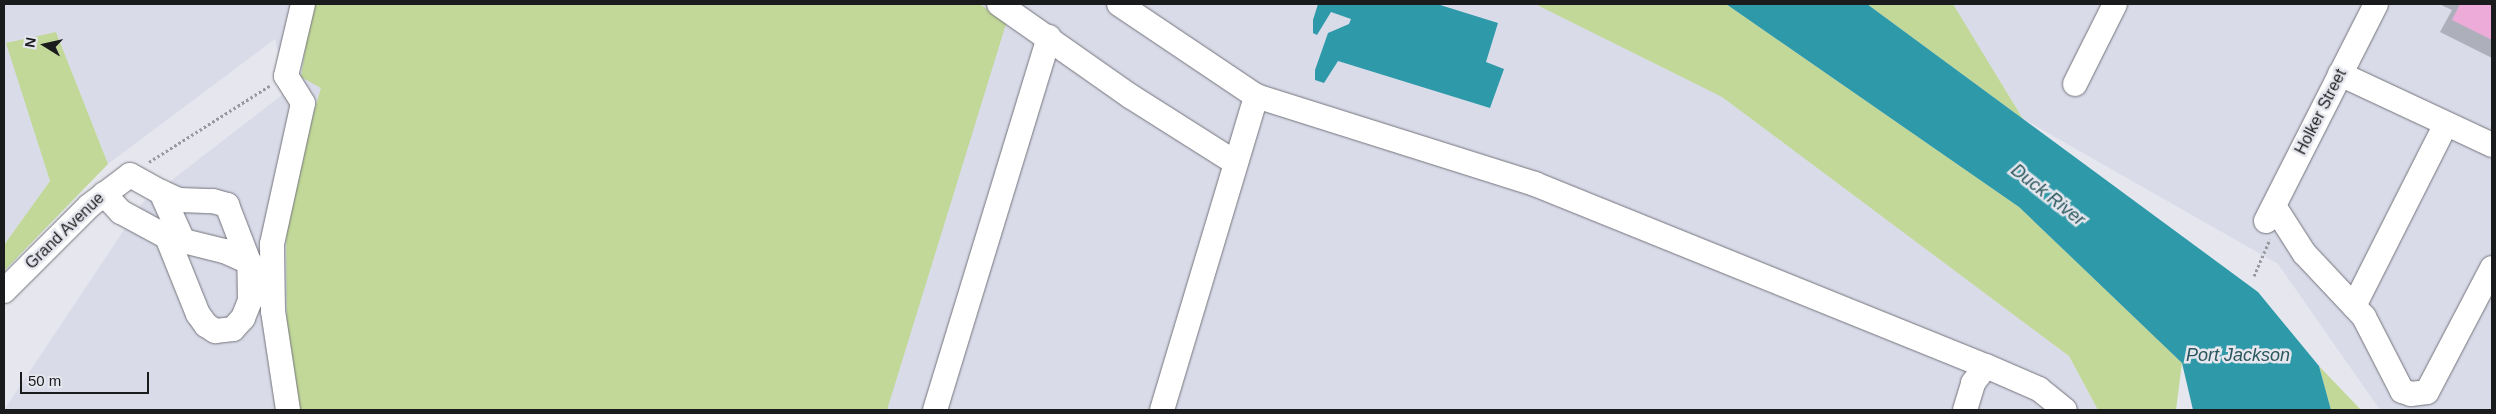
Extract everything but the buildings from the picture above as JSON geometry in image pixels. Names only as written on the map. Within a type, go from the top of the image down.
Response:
[{"type":"street","points":[[288,410],[273,311],[272,244],[303,103],[286,76],[303,4]]},
{"type":"street","points":[[999,4],[1049,37],[1130,96],[1236,163]]},
{"type":"street","points":[[1118,4],[1256,96],[1536,184],[1980,374],[2039,389],[2065,410]]},
{"type":"street","points":[[2074,84],[2115,4]]},
{"type":"street","name":"Holker Street","points":[[2270,214],[2376,4]]},
{"type":"street","points":[[935,410],[1049,37]]},
{"type":"street","points":[[2340,74],[2492,145]]},
{"type":"street","points":[[1162,410],[1256,96]]},
{"type":"street","points":[[2354,306],[2446,124]]},
{"type":"street","points":[[130,175],[180,200],[213,201],[227,206],[249,262],[251,296],[246,312],[233,329],[215,331],[198,314],[161,192]]},
{"type":"street","name":"Grand Avenue","points":[[4,290],[104,194],[130,175]]},
{"type":"street","points":[[104,194],[120,212],[175,239],[224,251],[249,262]]},
{"type":"street","points":[[2270,214],[2364,317],[2402,391],[2411,394],[2427,392],[2492,268]]},
{"type":"street","points":[[1965,410],[1980,374]]},
{"type":"path","points":[[130,175],[286,76]]},
{"type":"path","points":[[2254,276],[2271,243],[2270,214]]},
{"type":"shaded area","points":[[4,4],[1535,4],[1722,97],[2069,356],[2098,410],[4,410],[142,203],[287,91],[275,39],[108,164],[56,32],[7,43],[50,181],[4,245]]},
{"type":"shaded area","points":[[1953,4],[2492,4],[2492,410],[2380,410],[2278,264],[2023,119]]},
{"type":"green space","points":[[312,4],[980,4],[1006,24],[887,410],[296,410],[287,375],[286,208],[321,88],[301,77]]},
{"type":"green space","points":[[1535,4],[1726,4],[2019,207],[2182,363],[2176,410],[2098,410],[2069,356],[1722,97]]},
{"type":"green space","points":[[1867,4],[1953,4],[2023,119]]},
{"type":"green space","points":[[56,32],[108,164],[4,271],[4,245],[50,181],[6,43]]},
{"type":"green space","points":[[2319,366],[2361,410],[2331,410]]},
{"type":"water","points":[[1318,4],[1437,4],[1498,23],[1486,62],[1504,69],[1490,108],[1338,61],[1324,83],[1315,80],[1315,70],[1328,33],[1349,24],[1351,19],[1331,12],[1317,35],[1313,33],[1313,20]]},
{"type":"water","name":"Port Jackson","points":[[1726,4],[1867,4],[2258,292],[2319,366],[2331,410],[2193,410],[2182,363],[2019,207]]},
{"type":"water label","name":"Duck River","points":[[2048,195]]}]
